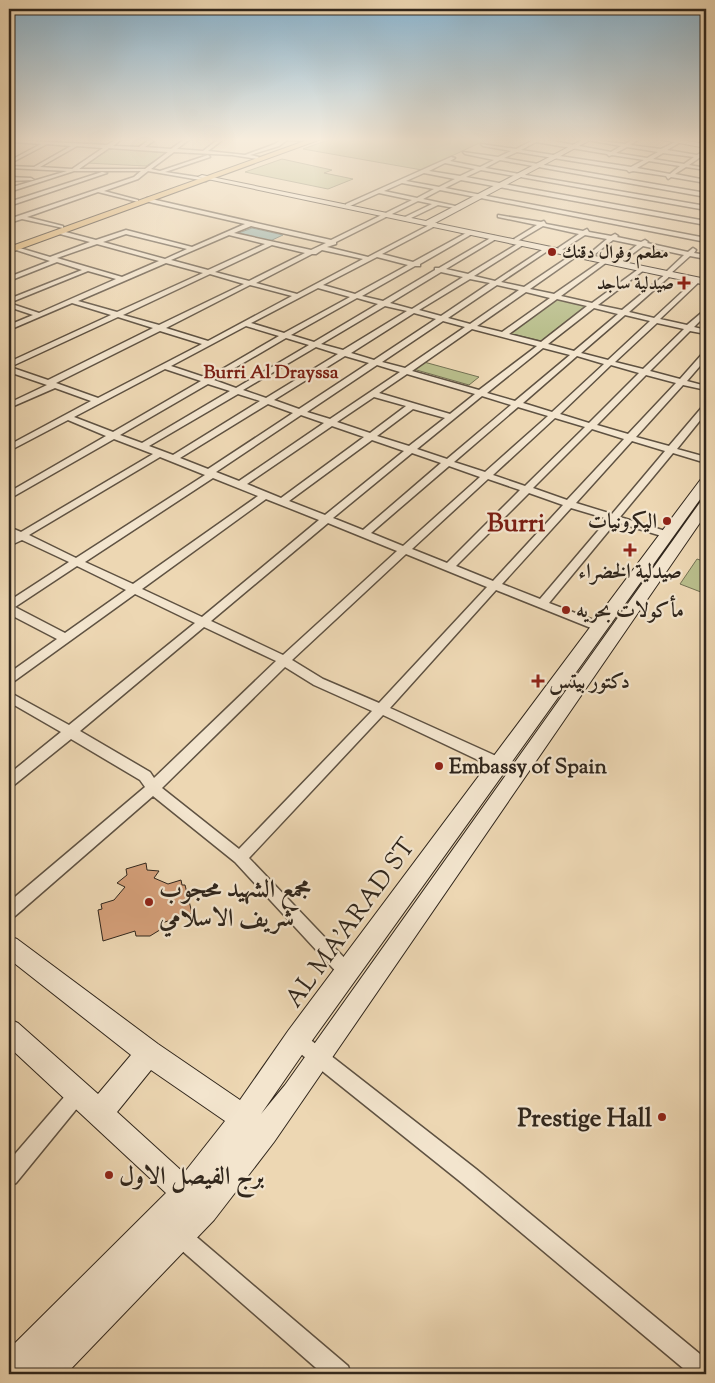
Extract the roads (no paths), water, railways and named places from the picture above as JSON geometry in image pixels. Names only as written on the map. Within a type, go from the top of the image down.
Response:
[{"type":"main road","points":[[60,230],[130,203]]},
{"type":"main road","points":[[10,248],[141,203]]},
{"type":"main road","points":[[325,203],[668,273]]},
{"type":"main road","points":[[332,203],[494,238],[560,249],[703,281]]},
{"type":"main road","points":[[431,224],[468,203]]},
{"type":"main road","name":"AL MA'ARAD ST","points":[[9,1371],[195,1201],[265,1133],[670,539],[706,482]]},
{"type":"main road","name":"AL MA'ARAD ST","points":[[45,1374],[179,1235],[195,1201],[236,1131],[297,1040],[500,764],[593,651],[600,627],[670,539],[706,504]]},
{"type":"main road","points":[[9,946],[149,1053],[265,1133]]},
{"type":"main road","points":[[9,1031],[195,1201]]},
{"type":"main road","points":[[98,1114],[149,1053]]},
{"type":"street","points":[[9,221],[65,203]]},
{"type":"street","points":[[159,203],[334,243]]},
{"type":"street","points":[[348,206],[355,203]]},
{"type":"street","points":[[9,406],[413,203]]},
{"type":"street","points":[[429,203],[458,208]]},
{"type":"street","points":[[508,203],[706,240]]},
{"type":"street","points":[[514,209],[525,203]]},
{"type":"street","points":[[594,203],[706,223]]},
{"type":"street","points":[[616,212],[630,203]]},
{"type":"street","points":[[677,203],[706,208]]},
{"type":"street","points":[[670,222],[676,218],[677,212],[695,203]]},
{"type":"street","points":[[407,218],[436,204]]},
{"type":"street","points":[[555,216],[568,208]]},
{"type":"street","points":[[507,212],[500,216],[706,257]]},
{"type":"street","points":[[642,217],[648,213]]},
{"type":"street","points":[[597,225],[610,216]]},
{"type":"street","points":[[22,217],[93,242],[298,296]]},
{"type":"street","points":[[174,459],[468,276],[548,220]]},
{"type":"street","points":[[590,256],[636,221]]},
{"type":"street","points":[[9,328],[190,248],[250,224]]},
{"type":"street","points":[[9,448],[369,259],[431,224]]},
{"type":"street","points":[[619,262],[664,227]]},
{"type":"street","points":[[560,249],[591,229]]},
{"type":"street","points":[[9,279],[93,242],[126,232],[190,248]]},
{"type":"street","points":[[226,233],[314,253]]},
{"type":"street","points":[[9,496],[286,335],[470,233]]},
{"type":"street","points":[[142,447],[494,238]]},
{"type":"street","points":[[364,534],[624,313],[688,254],[706,240]]},
{"type":"street","points":[[9,367],[272,243]]},
{"type":"street","points":[[10,248],[122,279]]},
{"type":"street","points":[[323,248],[369,259]]},
{"type":"street","points":[[64,638],[9,607],[210,474],[298,412],[547,249]]},
{"type":"street","points":[[376,255],[424,266]]},
{"type":"street","points":[[240,485],[575,255]]},
{"type":"street","points":[[503,334],[605,261]]},
{"type":"street","points":[[432,268],[706,332]]},
{"type":"street","points":[[9,781],[71,732],[450,417],[591,305],[642,269]]},
{"type":"street","points":[[10,301],[86,270]]},
{"type":"street","points":[[9,911],[153,788],[284,660],[485,475],[554,415],[654,320],[703,281]]},
{"type":"street","points":[[318,286],[706,388]]},
{"type":"street","points":[[10,301],[38,315]]},
{"type":"street","points":[[72,301],[208,343]]},
{"type":"street","points":[[449,568],[706,311]]},
{"type":"street","points":[[246,324],[706,460]]},
{"type":"street","points":[[240,858],[381,709],[706,355]]},
{"type":"street","points":[[164,366],[614,518],[670,539]]},
{"type":"street","points":[[9,367],[98,401]]},
{"type":"street","points":[[374,394],[450,417]]},
{"type":"street","points":[[282,502],[412,406]]},
{"type":"street","points":[[542,604],[706,408]]},
{"type":"street","points":[[67,417],[600,627]]},
{"type":"street","points":[[9,543],[160,454]]},
{"type":"street","points":[[9,679],[265,495]]},
{"type":"street","points":[[9,530],[284,660],[310,679],[381,709],[500,764]]},
{"type":"street","points":[[9,696],[145,776],[153,788],[240,858],[347,972]]},
{"type":"street","points":[[297,1040],[469,1176],[706,1373]]},
{"type":"street","points":[[9,1176],[77,1095]]},
{"type":"street","points":[[179,1235],[340,1374]]},
{"type":"water","points":[[252,228],[283,235],[270,241],[239,233]]},
{"type":"place","name":"مطعم وفوال دقنك","points":[[552,252]]},
{"type":"place","name":"صيدلية ساجد","points":[[684,283]]},
{"type":"place","name":"اليكرونيات","points":[[667,521]]},
{"type":"place","name":"صيدلية الخضراء","points":[[630,550]]},
{"type":"place","name":"مأكولات بحريه","points":[[566,610]]},
{"type":"place","name":"دكتور بيتس","points":[[538,681]]},
{"type":"place","name":"Embassy of Spain","points":[[439,766]]},
{"type":"place","name":"مجمع الشهيد محجوب شريف الاسلامي","points":[[149,902]]},
{"type":"place","name":"Prestige Hall","points":[[662,1117]]},
{"type":"place","name":"برج الفيصل الاول","points":[[109,1175]]},
{"type":"district","name":"Burri Al Drayssa","points":[[271,371]]},
{"type":"district","name":"Burri","points":[[516,522]]}]
